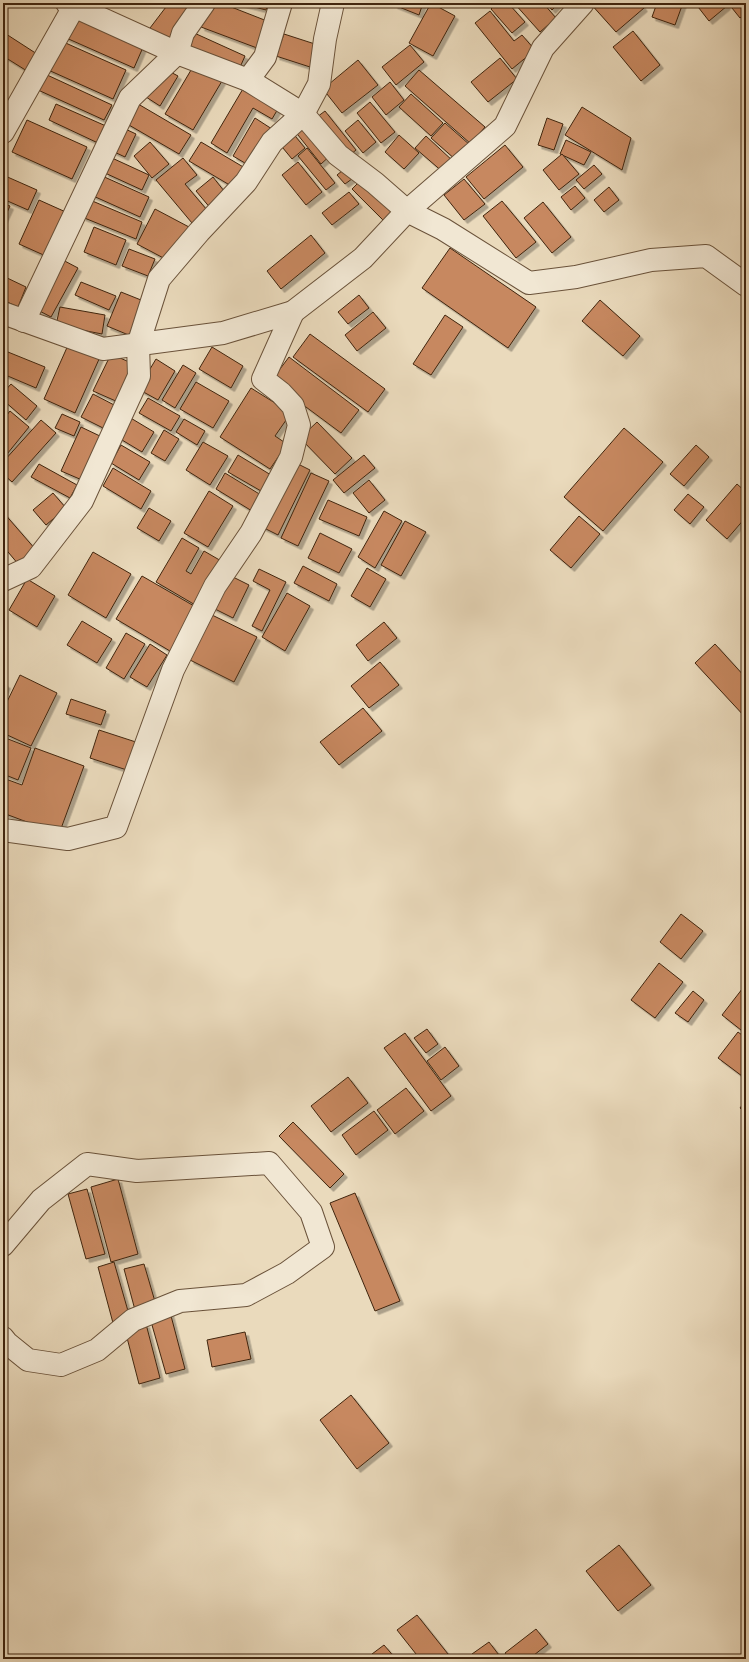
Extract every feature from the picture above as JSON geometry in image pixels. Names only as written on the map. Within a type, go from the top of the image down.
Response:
[{"type":"street","points":[[24,320],[130,98],[177,54],[183,33],[204,3]]},
{"type":"street","points":[[248,80],[265,57],[281,3]]},
{"type":"street","points":[[3,580],[32,567],[82,501],[138,376],[138,345],[159,279],[199,232],[246,182],[272,142],[302,114],[319,84],[325,39],[333,3]]},
{"type":"street","points":[[3,313],[103,349],[223,333],[293,312],[363,258],[408,211],[505,126],[543,48],[583,3]]},
{"type":"street","points":[[3,132],[72,4],[177,54],[248,80],[302,114],[338,155],[408,211],[443,229],[529,283],[576,277],[651,260],[706,256],[746,285]]},
{"type":"street","points":[[3,830],[68,839],[116,827],[173,670],[215,586],[251,533],[291,457],[299,425],[293,406],[281,393],[263,379],[293,312]]},
{"type":"street","points":[[3,1245],[41,1200],[87,1164],[137,1171],[269,1163],[311,1212],[323,1247],[287,1274],[246,1295],[180,1301],[133,1320],[97,1350],[61,1365],[28,1360],[3,1338]]},
{"type":"building","points":[[169,3],[196,3],[167,41],[150,28]]},
{"type":"building","points":[[210,3],[221,3],[267,21],[257,48],[201,27]]},
{"type":"building","points":[[239,3],[268,3],[266,10]]},
{"type":"building","points":[[395,3],[423,3],[419,15],[394,5]]},
{"type":"building","points":[[431,3],[455,16],[433,56],[409,43]]},
{"type":"building","points":[[497,3],[508,3],[525,22],[512,33],[491,9]]},
{"type":"building","points":[[514,3],[543,3],[556,18],[540,32]]},
{"type":"building","points":[[546,3],[559,3],[552,10]]},
{"type":"building","points":[[590,3],[640,3],[644,8],[616,32]]},
{"type":"building","points":[[657,3],[683,3],[675,25],[652,17]]},
{"type":"building","points":[[695,3],[725,3],[727,6],[709,21]]},
{"type":"building","points":[[728,3],[746,3],[746,12],[740,18]]},
{"type":"building","points":[[490,11],[514,41],[522,35],[535,50],[512,69],[475,23]]},
{"type":"building","points":[[75,14],[144,45],[134,68],[64,37]]},
{"type":"building","points":[[633,31],[660,65],[641,81],[613,47]]},
{"type":"building","points":[[3,32],[37,54],[27,71],[3,56]]},
{"type":"building","points":[[192,32],[245,56],[237,74],[184,51]]},
{"type":"building","points":[[284,34],[318,45],[310,67],[276,56]]},
{"type":"building","points":[[59,40],[126,70],[113,99],[46,69]]},
{"type":"building","points":[[410,45],[424,62],[396,85],[382,67]]},
{"type":"building","points":[[500,58],[517,79],[488,102],[471,82]]},
{"type":"building","points":[[358,60],[378,85],[342,113],[323,89]]},
{"type":"building","points":[[194,65],[222,81],[193,130],[165,114]]},
{"type":"building","points":[[163,68],[178,76],[160,106],[146,97]]},
{"type":"building","points":[[419,70],[485,127],[471,144],[405,86]]},
{"type":"building","points":[[45,74],[112,105],[104,120],[38,90]]},
{"type":"building","points":[[247,82],[282,102],[272,119],[253,108],[227,153],[211,143]]},
{"type":"building","points":[[390,82],[404,100],[386,115],[372,97]]},
{"type":"building","points":[[411,94],[443,123],[431,136],[399,107]]},
{"type":"building","points":[[133,101],[191,135],[179,154],[122,121]]},
{"type":"building","points":[[370,102],[395,132],[381,143],[357,113]]},
{"type":"building","points":[[56,104],[106,126],[98,143],[49,120]]},
{"type":"building","points":[[582,107],[631,138],[622,170],[565,135]]},
{"type":"building","points":[[325,111],[356,150],[345,159],[313,120]]},
{"type":"building","points":[[255,118],[272,129],[250,166],[233,156]]},
{"type":"building","points":[[547,118],[563,124],[554,150],[538,145]]},
{"type":"building","points":[[27,120],[87,147],[72,179],[12,152]]},
{"type":"building","points":[[358,120],[376,142],[363,153],[345,131]]},
{"type":"building","points":[[305,121],[332,154],[321,164],[294,130]]},
{"type":"building","points":[[445,123],[470,145],[456,160],[431,138]]},
{"type":"building","points":[[121,127],[136,134],[125,157],[110,150]]},
{"type":"building","points":[[291,131],[305,148],[292,159],[278,142]]},
{"type":"building","points":[[399,135],[419,153],[404,169],[385,152]]},
{"type":"building","points":[[426,136],[454,162],[444,173],[415,148]]},
{"type":"building","points":[[566,140],[591,152],[584,165],[560,154]]},
{"type":"building","points":[[150,142],[169,164],[152,178],[134,156]]},
{"type":"building","points":[[201,142],[245,168],[233,187],[189,161]]},
{"type":"building","points":[[505,145],[523,167],[484,199],[466,177]]},
{"type":"building","points":[[307,148],[335,183],[326,190],[298,156]]},
{"type":"building","points":[[562,154],[579,174],[559,190],[543,170]]},
{"type":"building","points":[[112,158],[149,175],[142,190],[105,173]]},
{"type":"building","points":[[183,158],[197,175],[185,184],[207,210],[192,223],[156,180]]},
{"type":"building","points":[[298,162],[322,192],[306,205],[282,175]]},
{"type":"building","points":[[594,165],[602,174],[584,189],[576,180]]},
{"type":"building","points":[[348,166],[356,176],[345,184],[337,175]]},
{"type":"building","points":[[3,175],[37,190],[28,210],[3,199]]},
{"type":"building","points":[[100,175],[149,197],[140,217],[91,195]]},
{"type":"building","points":[[213,177],[228,196],[212,210],[196,191]]},
{"type":"building","points":[[363,178],[397,212],[386,223],[352,189]]},
{"type":"building","points":[[464,179],[485,204],[464,220],[444,195]]},
{"type":"building","points":[[575,186],[585,198],[571,210],[561,197]]},
{"type":"building","points":[[609,187],[619,200],[604,212],[594,200]]},
{"type":"building","points":[[349,192],[359,204],[332,225],[322,213]]},
{"type":"building","points":[[39,200],[68,213],[48,257],[19,244]]},
{"type":"building","points":[[90,200],[142,222],[136,239],[82,217]]},
{"type":"building","points":[[502,201],[536,242],[516,258],[483,216]]},
{"type":"building","points":[[543,202],[571,237],[552,253],[524,218]]},
{"type":"building","points":[[3,203],[10,206],[3,221]]},
{"type":"building","points":[[155,209],[189,227],[171,262],[137,244]]},
{"type":"building","points":[[94,227],[126,240],[116,265],[84,252]]},
{"type":"building","points":[[311,235],[325,253],[281,289],[267,271]]},
{"type":"building","points":[[450,248],[536,307],[508,348],[422,288]]},
{"type":"building","points":[[129,249],[155,259],[148,276],[122,266]]},
{"type":"building","points":[[59,258],[78,268],[51,317],[32,307]]},
{"type":"building","points":[[3,276],[26,287],[18,307],[3,300]]},
{"type":"building","points":[[81,282],[116,296],[109,310],[75,295]]},
{"type":"building","points":[[121,292],[146,302],[131,336],[107,326]]},
{"type":"building","points":[[359,295],[369,308],[348,324],[338,312]]},
{"type":"building","points":[[600,300],[640,336],[623,356],[582,321]]},
{"type":"building","points":[[60,307],[105,315],[102,334],[56,325]]},
{"type":"building","points":[[373,312],[386,328],[357,351],[345,335]]},
{"type":"building","points":[[445,315],[463,327],[431,375],[413,364]]},
{"type":"building","points":[[310,334],[385,389],[368,412],[293,357]]},
{"type":"building","points":[[69,343],[100,357],[75,413],[44,399]]},
{"type":"building","points":[[212,347],[243,366],[231,388],[199,369]]},
{"type":"building","points":[[3,350],[45,367],[36,388],[3,374]]},
{"type":"building","points":[[111,354],[136,365],[118,402],[93,391]]},
{"type":"building","points":[[289,357],[359,410],[341,433],[271,381]]},
{"type":"building","points":[[156,359],[175,371],[158,400],[138,389]]},
{"type":"building","points":[[183,365],[196,373],[175,408],[162,400]]},
{"type":"building","points":[[196,382],[229,401],[213,428],[180,409]]},
{"type":"building","points":[[11,384],[37,406],[26,420],[3,400],[3,393]]},
{"type":"building","points":[[251,388],[291,413],[275,436],[287,444],[270,469],[220,437]]},
{"type":"building","points":[[93,394],[118,407],[107,430],[81,417]]},
{"type":"building","points":[[148,398],[180,416],[171,431],[139,413]]},
{"type":"building","points":[[3,407],[8,410],[3,416]]},
{"type":"building","points":[[10,411],[29,427],[3,459],[3,420]]},
{"type":"building","points":[[62,414],[80,422],[74,436],[55,428]]},
{"type":"building","points":[[129,417],[154,432],[142,452],[117,437]]},
{"type":"building","points":[[184,419],[205,431],[197,445],[176,432]]},
{"type":"building","points":[[41,420],[56,433],[12,482],[3,474],[3,462]]},
{"type":"building","points":[[317,422],[352,458],[335,474],[300,438]]},
{"type":"building","points":[[81,427],[102,437],[82,480],[61,471]]},
{"type":"building","points":[[624,428],[663,462],[603,531],[564,497]]},
{"type":"building","points":[[164,430],[179,439],[165,461],[151,453]]},
{"type":"building","points":[[203,442],[228,456],[210,485],[186,470]]},
{"type":"building","points":[[121,445],[150,462],[139,480],[111,463]]},
{"type":"building","points":[[696,445],[709,457],[684,486],[670,474]]},
{"type":"building","points":[[238,455],[271,475],[261,491],[228,472]]},
{"type":"building","points":[[364,455],[375,468],[344,493],[333,480]]},
{"type":"building","points":[[294,462],[310,470],[278,535],[262,527]]},
{"type":"building","points":[[39,464],[77,485],[70,498],[31,477]]},
{"type":"building","points":[[113,468],[151,491],[141,509],[103,486]]},
{"type":"building","points":[[225,473],[261,495],[252,511],[216,489]]},
{"type":"building","points":[[311,473],[329,481],[298,546],[281,538]]},
{"type":"building","points":[[746,473],[746,483],[741,479]]},
{"type":"building","points":[[369,480],[385,500],[369,513],[353,493]]},
{"type":"building","points":[[737,484],[746,492],[746,517],[727,539],[706,520]]},
{"type":"building","points":[[209,491],[233,506],[208,547],[184,533]]},
{"type":"building","points":[[53,493],[66,508],[46,525],[33,510]]},
{"type":"building","points":[[688,494],[704,507],[690,524],[674,510]]},
{"type":"building","points":[[328,500],[367,517],[359,536],[319,519]]},
{"type":"building","points":[[149,508],[171,521],[159,541],[137,528]]},
{"type":"building","points":[[384,511],[402,521],[375,568],[358,557]]},
{"type":"building","points":[[3,512],[36,550],[19,565],[3,546]]},
{"type":"building","points":[[579,516],[600,534],[571,568],[550,550]]},
{"type":"building","points":[[405,521],[426,532],[401,576],[381,565]]},
{"type":"building","points":[[320,533],[352,549],[339,573],[308,558]]},
{"type":"building","points":[[182,538],[199,548],[186,571],[191,574],[204,551],[223,562],[197,606],[156,582]]},
{"type":"building","points":[[93,552],[131,574],[106,618],[68,595]]},
{"type":"building","points":[[303,566],[337,584],[329,601],[294,583]]},
{"type":"building","points":[[367,568],[386,579],[370,607],[351,596]]},
{"type":"building","points":[[259,569],[286,582],[262,631],[252,626],[270,590],[253,581]]},
{"type":"building","points":[[225,573],[249,585],[233,618],[209,606]]},
{"type":"building","points":[[142,576],[201,610],[175,654],[116,619]]},
{"type":"building","points":[[27,579],[55,596],[37,627],[9,610]]},
{"type":"building","points":[[287,593],[310,606],[285,651],[262,637]]},
{"type":"building","points":[[212,615],[257,637],[234,682],[190,660]]},
{"type":"building","points":[[82,621],[112,639],[97,663],[67,645]]},
{"type":"building","points":[[384,622],[397,638],[368,661],[356,645]]},
{"type":"building","points":[[126,633],[145,644],[124,679],[106,668]]},
{"type":"building","points":[[150,644],[167,655],[147,687],[130,677]]},
{"type":"building","points":[[715,644],[746,678],[746,718],[695,663]]},
{"type":"building","points":[[380,662],[399,685],[369,708],[351,686]]},
{"type":"building","points":[[20,675],[57,693],[31,746],[3,733],[3,710]]},
{"type":"building","points":[[3,683],[7,685],[3,695]]},
{"type":"building","points":[[71,699],[106,711],[101,725],[66,714]]},
{"type":"building","points":[[363,708],[382,731],[339,765],[320,742]]},
{"type":"building","points":[[99,730],[142,744],[133,772],[90,758]]},
{"type":"building","points":[[3,737],[31,748],[18,780],[3,774]]},
{"type":"building","points":[[35,748],[84,766],[59,834],[3,813],[3,778],[22,785]]},
{"type":"building","points":[[681,914],[703,931],[681,959],[660,942]]},
{"type":"building","points":[[659,963],[683,982],[655,1018],[631,1000]]},
{"type":"building","points":[[746,984],[746,1034],[722,1015]]},
{"type":"building","points":[[693,991],[704,1000],[688,1022],[675,1013]]},
{"type":"building","points":[[427,1029],[438,1044],[426,1053],[414,1038]]},
{"type":"building","points":[[738,1032],[746,1038],[746,1079],[718,1058]]},
{"type":"building","points":[[405,1033],[451,1096],[431,1111],[384,1048]]},
{"type":"building","points":[[445,1047],[459,1066],[441,1080],[427,1061]]},
{"type":"building","points":[[348,1077],[368,1103],[331,1132],[311,1106]]},
{"type":"building","points":[[406,1088],[424,1111],[395,1134],[377,1110]]},
{"type":"building","points":[[746,1100],[746,1113],[740,1108]]},
{"type":"building","points":[[374,1111],[388,1130],[356,1155],[342,1135]]},
{"type":"building","points":[[293,1122],[344,1174],[330,1188],[279,1136]]},
{"type":"building","points":[[118,1179],[138,1254],[111,1262],[91,1187]]},
{"type":"building","points":[[87,1189],[105,1254],[86,1259],[68,1194]]},
{"type":"building","points":[[355,1193],[400,1301],[375,1311],[330,1203]]},
{"type":"building","points":[[114,1262],[130,1318],[113,1323],[98,1267]]},
{"type":"building","points":[[144,1264],[156,1305],[135,1310],[124,1269]]},
{"type":"building","points":[[170,1312],[185,1369],[166,1374],[150,1318]]},
{"type":"building","points":[[146,1324],[160,1378],[139,1384],[125,1330]]},
{"type":"building","points":[[245,1332],[251,1359],[212,1367],[207,1340]]},
{"type":"building","points":[[351,1395],[389,1443],[357,1469],[320,1420]]},
{"type":"building","points":[[619,1545],[651,1585],[618,1611],[586,1571]]},
{"type":"building","points":[[417,1615],[452,1659],[420,1659],[397,1630]]},
{"type":"building","points":[[536,1629],[548,1644],[529,1659],[509,1659],[505,1653]]},
{"type":"building","points":[[489,1642],[502,1659],[476,1659],[472,1654]]},
{"type":"building","points":[[384,1645],[396,1659],[375,1659],[372,1654]]}]
